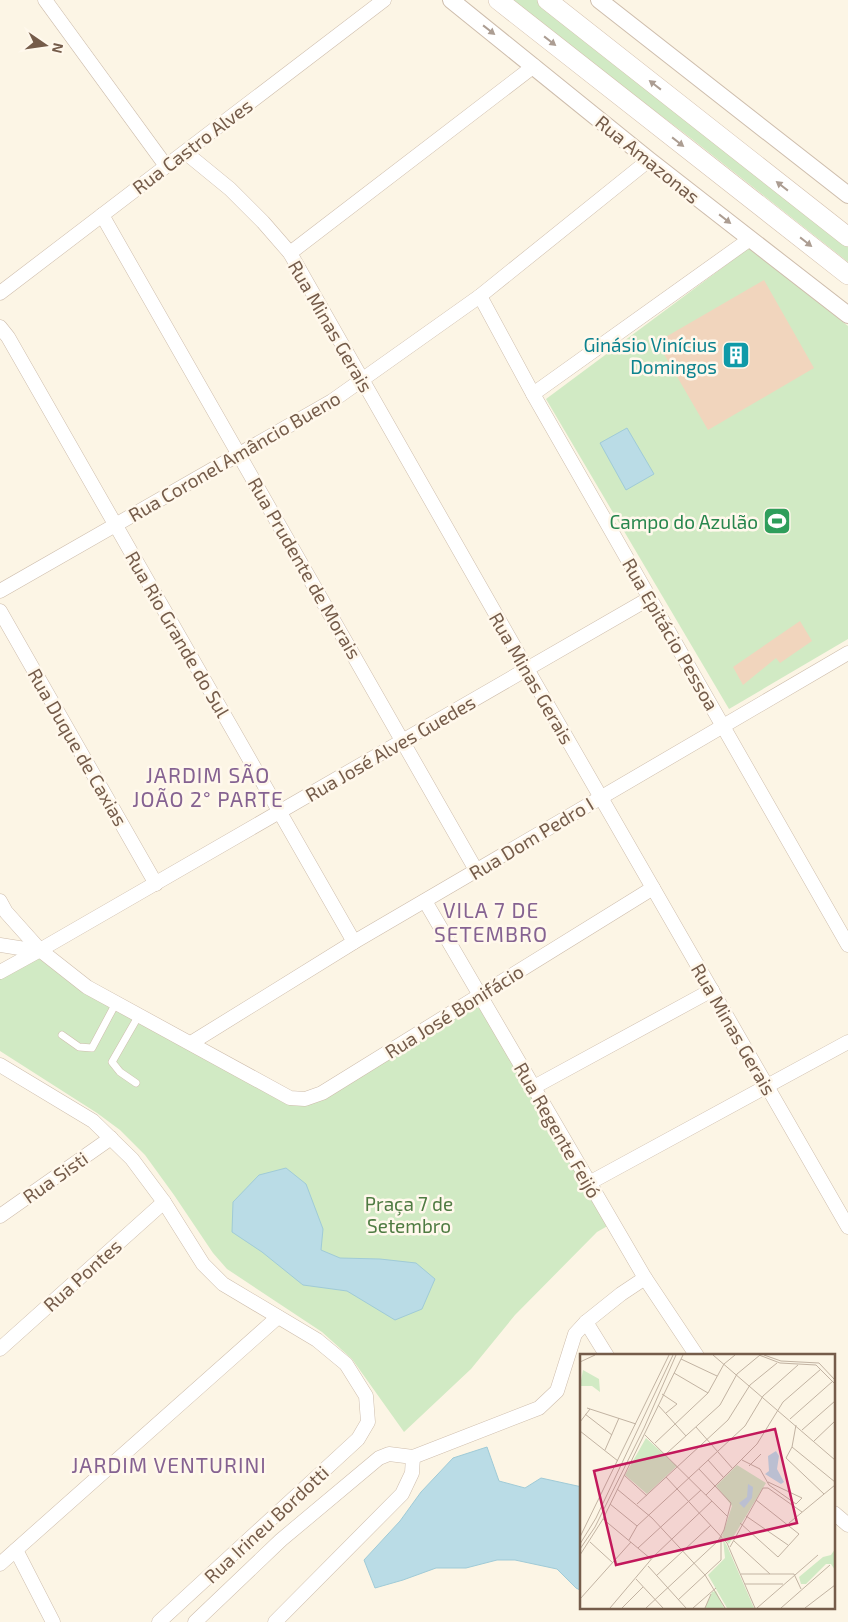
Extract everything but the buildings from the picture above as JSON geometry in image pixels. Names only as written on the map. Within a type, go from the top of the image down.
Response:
[{"type":"main road","points":[[498,0],[848,275]]},
{"type":"main road","points":[[546,0],[848,238]]},
{"type":"street","points":[[45,0],[166,166]]},
{"type":"street","name":"Rua Castro Alves","points":[[0,293],[166,166],[186,153],[384,0]]},
{"type":"street","name":"Rua Amazonas","points":[[450,0],[649,160],[848,315]]},
{"type":"street","points":[[599,0],[848,195]]},
{"type":"street","points":[[290,254],[534,66]]},
{"type":"street","name":"Rua Minas Gerais","points":[[186,153],[230,189],[263,222],[290,254],[848,1227]]},
{"type":"street","name":"Rua Coronel Amâncio Bueno","points":[[0,591],[332,401],[480,296],[649,160]]},
{"type":"street","name":"Rua Prudente de Morais","points":[[102,215],[476,870]]},
{"type":"street","points":[[533,394],[750,239]]},
{"type":"street","name":"Rua Epitácio Pessoa","points":[[480,296],[533,394],[848,944]]},
{"type":"street","name":"Rua Rio Grande do Sul","points":[[0,327],[8,337],[354,942]]},
{"type":"street","name":"Rua José Alves Guedes","points":[[0,972],[156,884],[650,598]]},
{"type":"street","name":"Rua Duque de Caxias","points":[[0,611],[156,884]]},
{"type":"street","name":"Rua Dom Pedro I","points":[[191,1043],[354,942],[848,653]]},
{"type":"street","name":"Rua José Bonifácio","points":[[191,1043],[290,1098],[305,1099],[322,1093],[653,888]]},
{"type":"street","points":[[0,901],[6,912],[39,951],[87,987],[191,1043]]},
{"type":"street","name":"Rua Regente Feijó","points":[[425,901],[645,1278],[696,1354]]},
{"type":"street","points":[[0,945],[39,951]]},
{"type":"street","points":[[534,1087],[712,990]]},
{"type":"street","points":[[589,1183],[848,1042]]},
{"type":"street","points":[[0,1065],[93,1121],[132,1158],[164,1202],[203,1264],[223,1284],[278,1317],[0,1564]]},
{"type":"street","name":"Rua Sisti","points":[[0,1216],[111,1138]]},
{"type":"street","name":"Rua Pontes","points":[[0,1349],[164,1202]]},
{"type":"street","points":[[195,1622],[281,1540],[378,1458],[389,1454],[413,1457],[539,1408],[556,1391],[575,1334],[586,1322],[621,1294],[645,1278]]},
{"type":"street","name":"Rua Irineu Bordotti","points":[[159,1622],[358,1439],[368,1422],[366,1396],[346,1364],[317,1340],[278,1317]]},
{"type":"street","points":[[586,1322],[606,1354]]},
{"type":"street","points":[[274,1622],[402,1494],[412,1473],[413,1457]]},
{"type":"street","points":[[836,1515],[848,1525]]},
{"type":"street","points":[[16,1550],[53,1622]]},
{"type":"lane","points":[[62,1035],[79,1047],[92,1048],[116,1003]]},
{"type":"lane","points":[[136,1084],[120,1072],[112,1062],[140,1015]]},
{"type":"green space","points":[[508,0],[540,0],[848,243],[848,262],[688,136]]},
{"type":"green space","points":[[749,248],[848,326],[848,639],[729,709],[546,399]]},
{"type":"green space","name":"Praça 7 de Setembro","points":[[40,954],[306,1101],[481,1002],[611,1224],[597,1232],[515,1315],[471,1369],[404,1432],[352,1359],[322,1332],[227,1269],[213,1253],[145,1155],[120,1130],[97,1113],[0,1051],[0,979]]},
{"type":"water","points":[[627,428],[654,474],[626,490],[600,443]]},
{"type":"water","points":[[286,1168],[306,1184],[323,1229],[321,1250],[340,1258],[380,1259],[416,1263],[435,1279],[422,1309],[395,1320],[347,1291],[303,1285],[262,1252],[232,1232],[233,1202],[259,1175]]},
{"type":"water","points":[[487,1447],[499,1481],[525,1488],[541,1478],[580,1487],[580,1590],[557,1569],[515,1560],[497,1560],[466,1568],[436,1568],[375,1588],[364,1560],[400,1521],[421,1492],[453,1458]]},
{"type":"place","name":"Ginásio Vinícius Domingos","points":[[736,355]]},
{"type":"place","name":"Campo do Azulão","points":[[777,521]]},
{"type":"district","name":"JARDIM SÃO JOÃO 2° PARTE","points":[[208,786]]},
{"type":"district","name":"VILA 7 DE SETEMBRO","points":[[491,921]]},
{"type":"district","name":"JARDIM VENTURINI","points":[[169,1464]]}]
